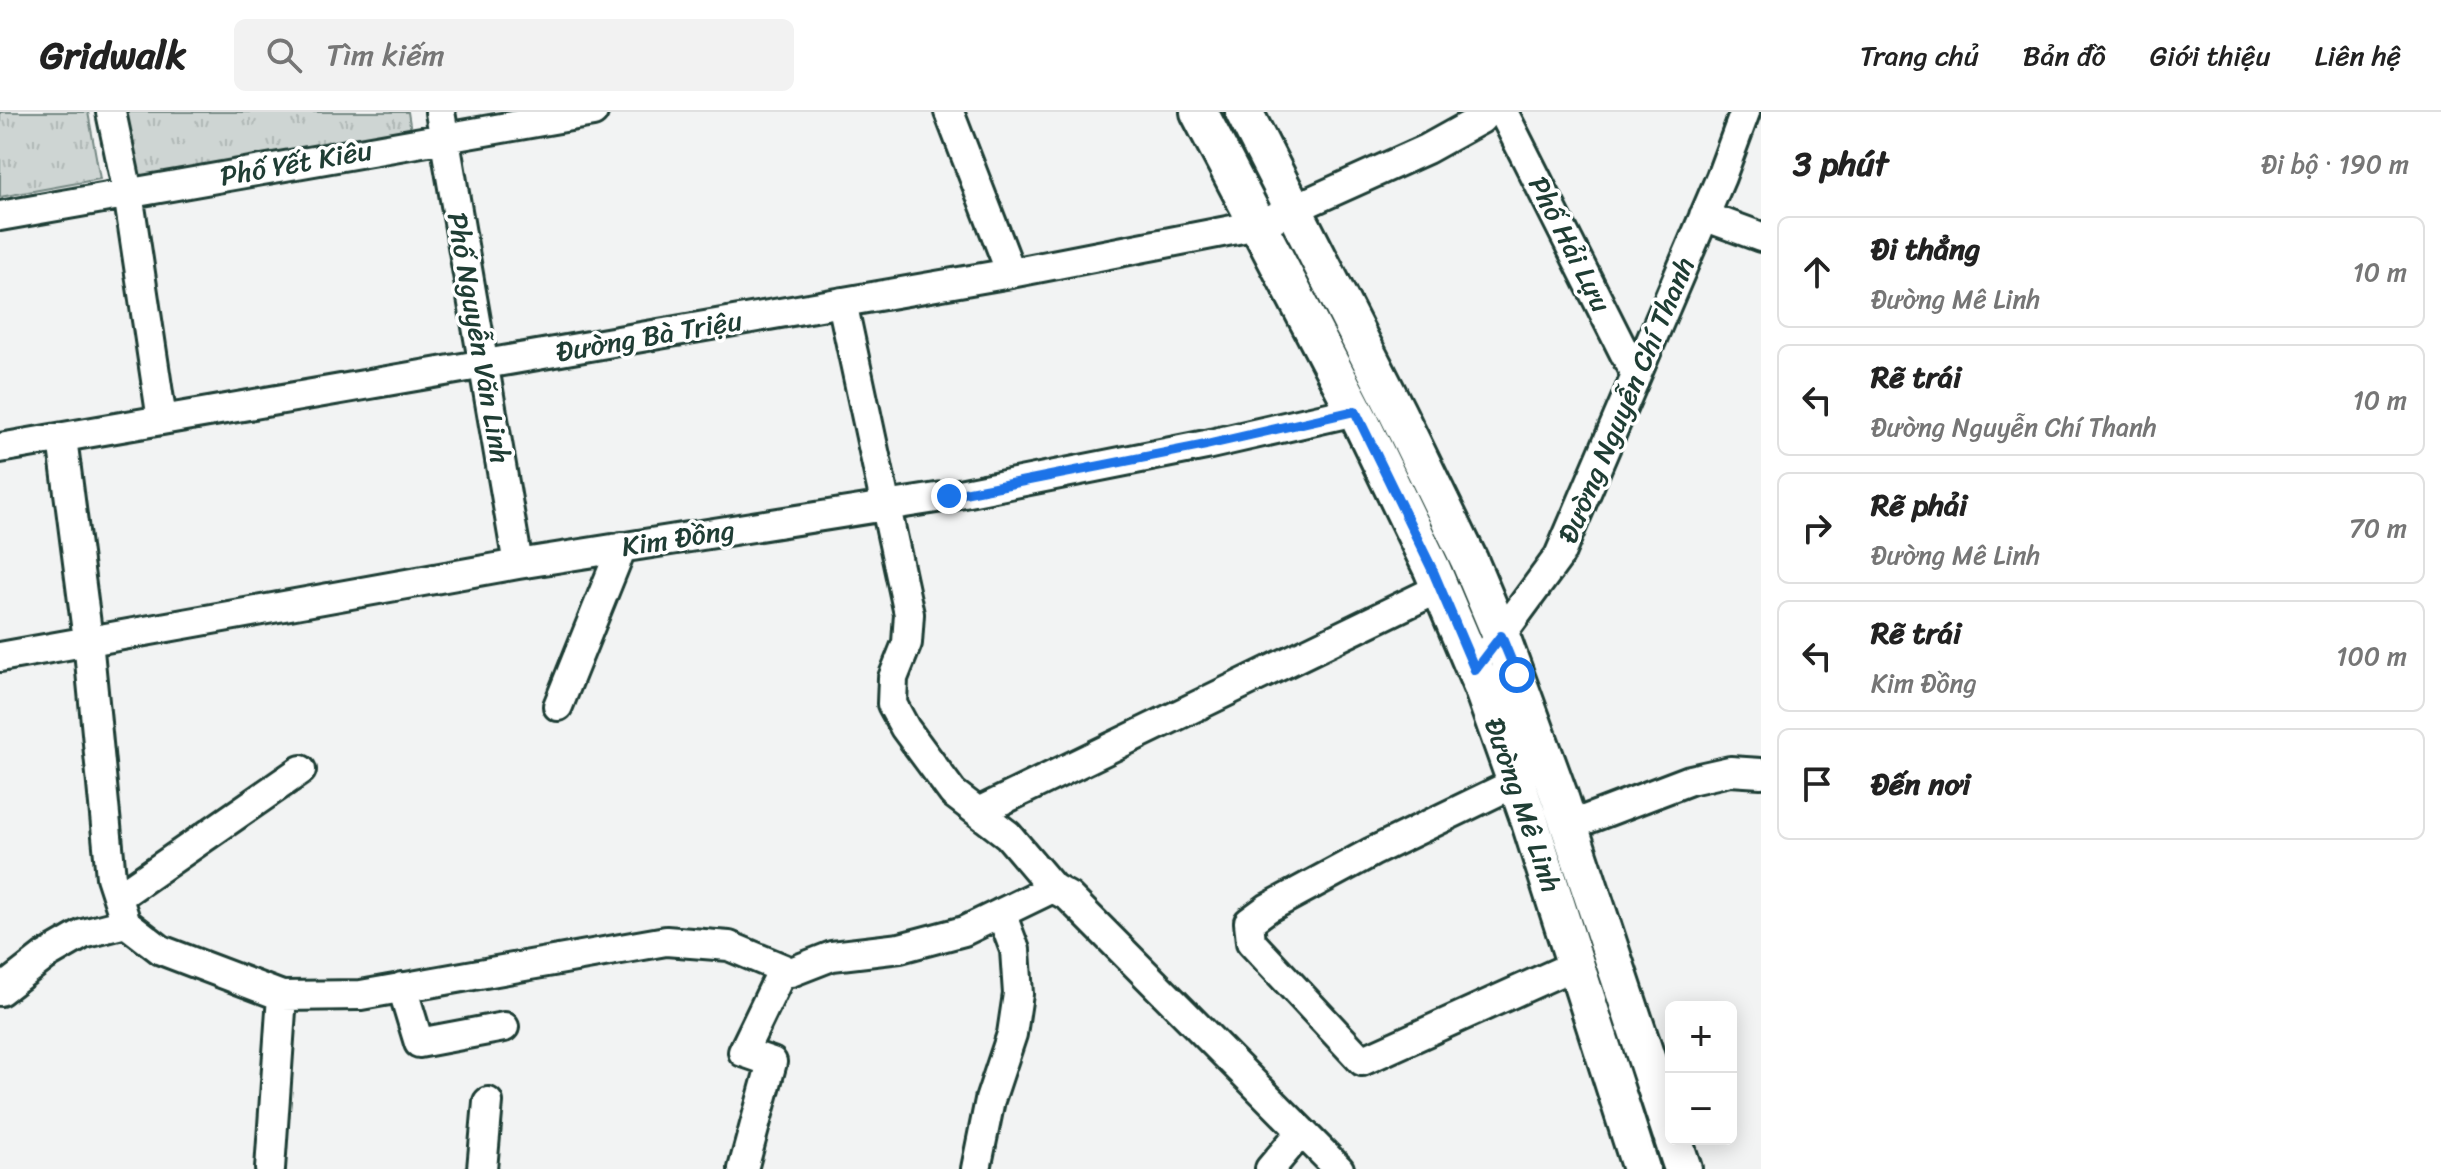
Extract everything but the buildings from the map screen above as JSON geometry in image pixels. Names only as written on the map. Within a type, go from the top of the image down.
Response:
[{"type":"main road","name":"Đường Mê Linh","points":[[1199,112],[1355,411],[1440,588],[1475,670],[1517,782],[1641,1169]]},
{"type":"main road","name":"Đường Mê Linh","points":[[1244,112],[1296,210],[1462,546],[1501,636],[1569,826],[1665,1115]]},
{"type":"main road","points":[[1675,1145],[1683,1169]]},
{"type":"street","points":[[111,112],[128,193],[162,420]]},
{"type":"street","name":"Phố Yết Kiêu","points":[[0,216],[128,193],[442,124],[593,112]]},
{"type":"street","points":[[949,112],[1011,273]]},
{"type":"street","name":"Đường Bà Triệu","points":[[0,448],[1011,273],[1258,225],[1427,149],[1481,119],[1487,112]]},
{"type":"street","name":"Phố Hải Lựu","points":[[1503,112],[1636,376]]},
{"type":"street","name":"Đường Nguyễn Chí Thanh","points":[[1475,670],[1559,556],[1745,112]]},
{"type":"street","name":"Phố Nguyễn Văn Linh","points":[[442,124],[518,564]]},
{"type":"street","points":[[1704,216],[1761,237]]},
{"type":"street","points":[[842,302],[909,614],[907,643],[893,678],[892,704],[905,728],[953,793],[1008,835],[1053,888],[1069,897],[1339,1169]]},
{"type":"street","name":"Kim Đồng","points":[[0,657],[518,564],[884,506],[1206,445],[1355,411]]},
{"type":"street","points":[[62,438],[88,640],[111,877],[122,910],[161,950],[282,996],[361,995],[666,941],[729,946],[791,972],[832,956],[900,948],[964,931],[1053,888]]},
{"type":"street","points":[[558,706],[622,547]]},
{"type":"street","points":[[978,812],[1440,588]]},
{"type":"street","points":[[0,991],[45,956],[122,910],[301,770]]},
{"type":"street","points":[[1569,826],[1690,780],[1730,771],[1761,773]]},
{"type":"street","points":[[1517,782],[1372,852],[1268,908],[1249,922],[1251,942],[1362,1061],[1577,964]]},
{"type":"street","points":[[976,1169],[990,1100],[1012,1034],[1018,994],[1015,950],[1001,913]]},
{"type":"street","points":[[743,1169],[772,1062],[743,1052],[783,969]]},
{"type":"street","points":[[402,987],[419,1043],[504,1027]]},
{"type":"street","points":[[270,1169],[282,996]]},
{"type":"street","points":[[482,1169],[488,1102]]},
{"type":"street","points":[[1270,1169],[1301,1132]]},
{"type":"green space","points":[[0,112],[88,112],[100,179],[0,197]]},
{"type":"green space","points":[[123,112],[408,112],[411,131],[138,180]]},
{"type":"route","points":[[949,496],[1206,445],[1355,411],[1432,569],[1475,670],[1501,636],[1517,675]]}]
